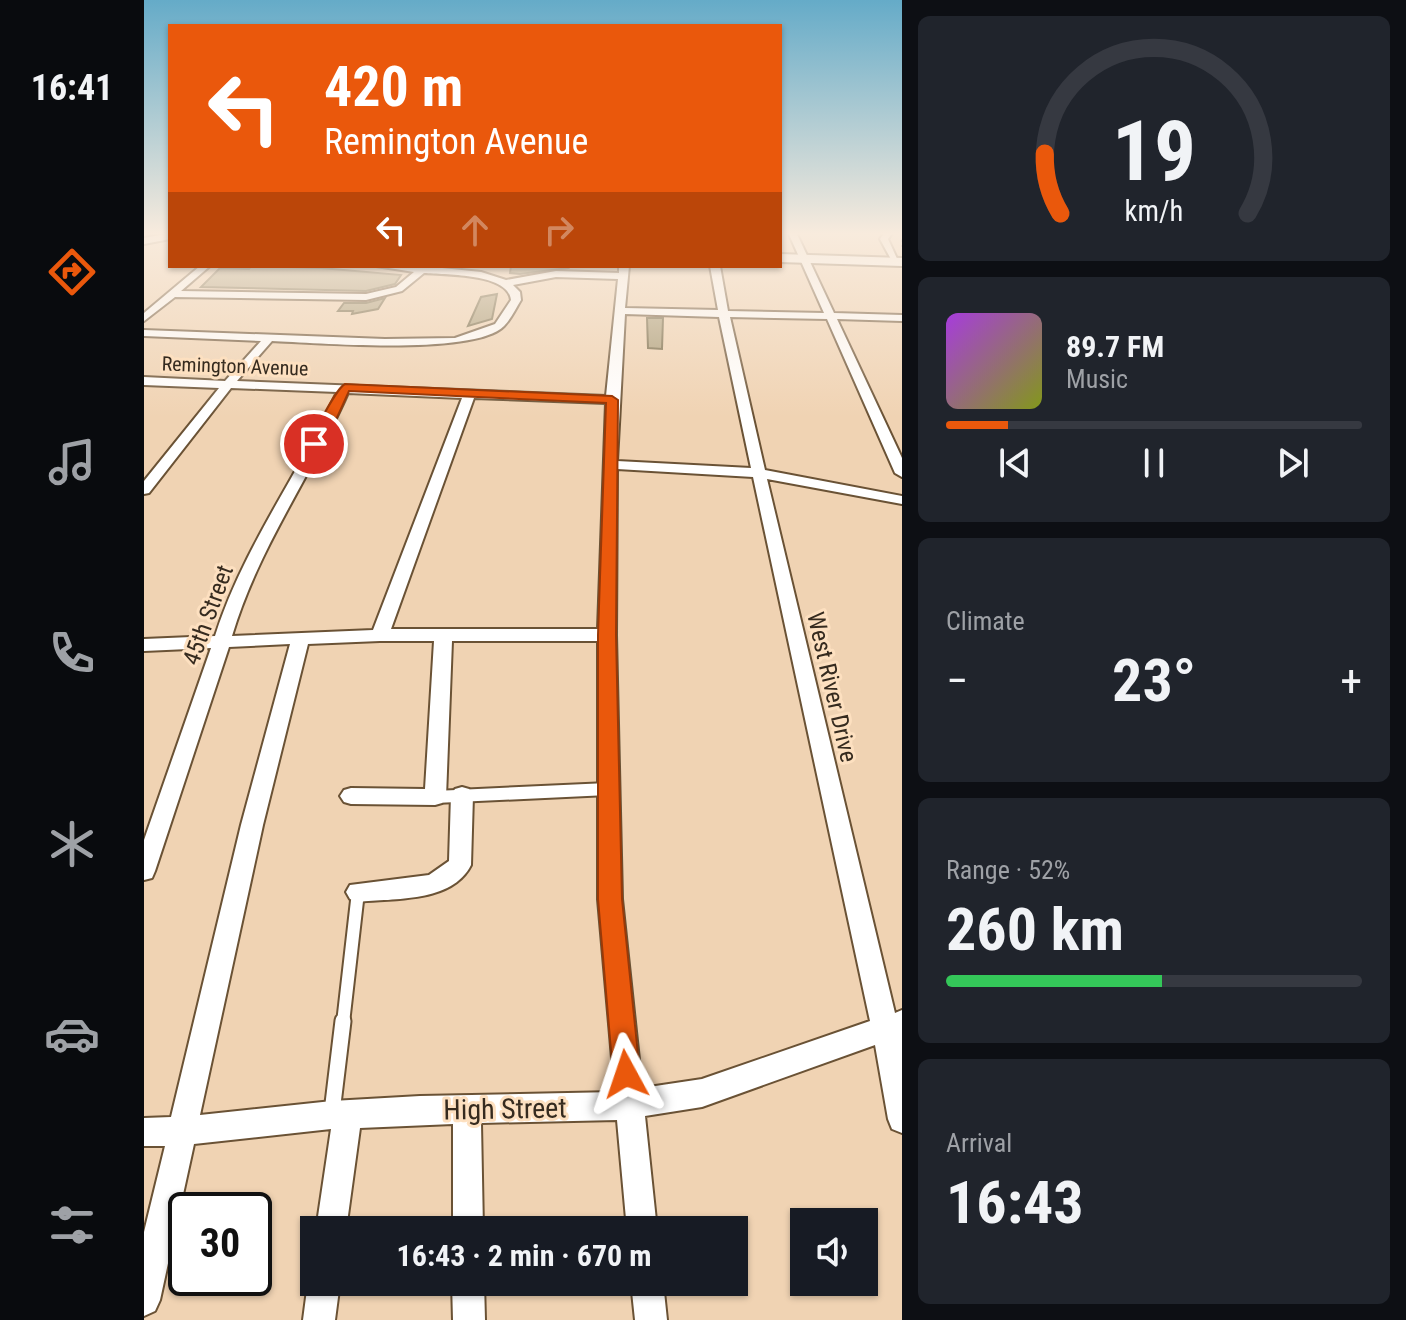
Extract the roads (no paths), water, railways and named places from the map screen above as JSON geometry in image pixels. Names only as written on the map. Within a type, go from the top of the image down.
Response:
[{"type":"street","points":[[144,318],[172,294],[366,297],[380,294]]},
{"type":"street","points":[[144,333],[418,343],[468,339],[499,326],[516,300],[515,294]]},
{"type":"street","points":[[621,294],[610,465],[607,635],[610,899],[641,1216]]},
{"type":"street","name":"West River Drive","points":[[720,294],[759,473],[894,1026],[902,1119]]},
{"type":"street","points":[[820,294],[902,473]]},
{"type":"street","points":[[619,311],[902,318]]},
{"type":"street","points":[[144,490],[228,384],[269,338]]},
{"type":"street","name":"Remington Avenue","points":[[144,381],[612,400]]},
{"type":"street","name":"45th Street","points":[[144,871],[197,722],[235,599],[270,525],[329,422],[345,387]]},
{"type":"street","points":[[380,635],[470,393]]},
{"type":"street","points":[[610,465],[759,473],[902,500]]},
{"type":"street","points":[[144,645],[380,635],[607,635]]},
{"type":"street","points":[[351,796],[435,797],[443,635]]},
{"type":"street","points":[[144,1300],[252,825],[300,639]]},
{"type":"street","points":[[358,892],[434,884],[460,865],[462,795]]},
{"type":"street","name":"High Street","points":[[144,1132],[184,1131],[340,1115],[602,1108],[702,1093],[894,1026]]},
{"type":"street","points":[[467,1110],[468,1216]]},
{"type":"street","points":[[332,1216],[340,1115]]},
{"type":"street","points":[[319,1320],[322,1296]]},
{"type":"street","points":[[468,1296],[469,1320]]},
{"type":"street","points":[[648,1296],[651,1320]]},
{"type":"lane","points":[[435,797],[609,789]]},
{"type":"lane","points":[[340,1115],[358,892]]}]
